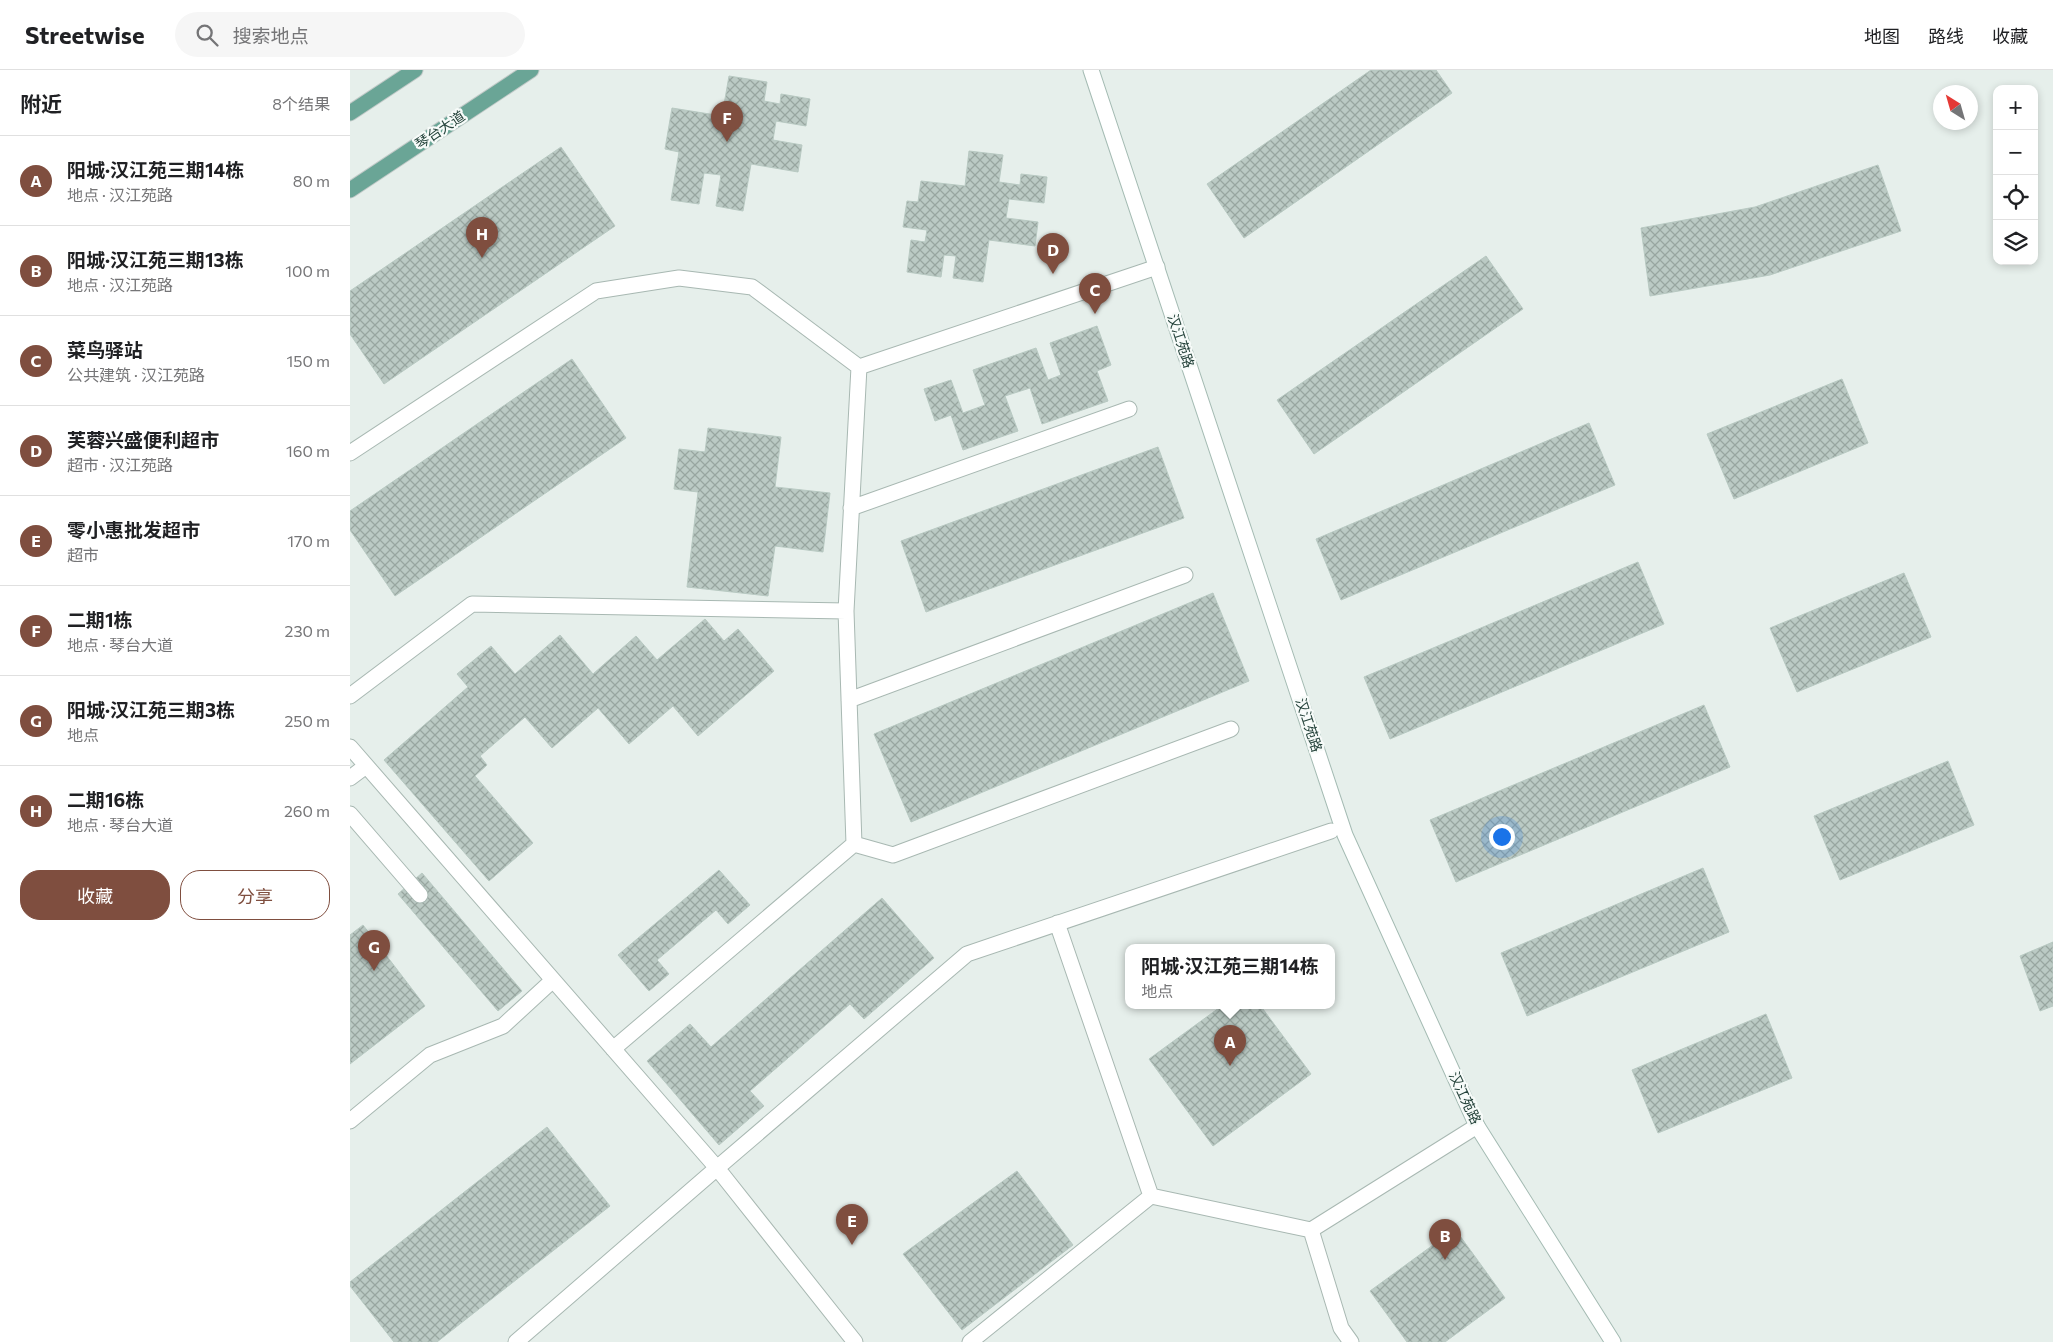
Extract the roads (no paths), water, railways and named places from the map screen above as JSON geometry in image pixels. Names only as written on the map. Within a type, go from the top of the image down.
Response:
[{"type":"main road","points":[[350,112],[415,70]]},
{"type":"main road","name":"琴台大道","points":[[350,190],[530,70]]},
{"type":"street","name":"汉江苑路","points":[[1091,70],[1345,835],[1477,1126],[1613,1342]]},
{"type":"street","points":[[859,367],[1156,267]]},
{"type":"street","points":[[350,453],[596,291],[679,278],[752,286],[859,367]]},
{"type":"street","points":[[854,844],[846,611],[859,367]]},
{"type":"street","points":[[851,508],[1129,409]]},
{"type":"street","points":[[849,700],[1185,574]]},
{"type":"street","points":[[350,696],[472,604],[846,611]]},
{"type":"street","points":[[854,844],[893,855],[1231,729]]},
{"type":"street","points":[[350,747],[717,1168],[855,1342]]},
{"type":"street","points":[[350,778],[366,766]]},
{"type":"street","points":[[350,814],[420,895]]},
{"type":"street","points":[[516,1342],[967,954],[1331,831]]},
{"type":"street","points":[[613,1049],[854,844]]},
{"type":"street","points":[[1057,924],[1151,1196]]},
{"type":"street","points":[[350,1121],[430,1055],[503,1026],[553,980]]},
{"type":"street","points":[[1151,1196],[1311,1230],[1477,1126]]},
{"type":"street","points":[[970,1342],[1151,1196]]},
{"type":"street","points":[[1311,1230],[1341,1328],[1351,1342]]},
{"type":"place","name":"二期1栋","points":[[727,142]]},
{"type":"place","name":"二期16栋","points":[[482,258]]},
{"type":"place","name":"芙蓉兴盛便利超市","points":[[1053,274]]},
{"type":"place","name":"菜鸟驿站","points":[[1095,314]]},
{"type":"place","name":"阳城·汉江苑三期3栋","points":[[374,971]]},
{"type":"place","name":"阳城·汉江苑三期14栋","points":[[1230,1066]]},
{"type":"place","name":"零小惠批发超市","points":[[852,1245]]},
{"type":"place","name":"阳城·汉江苑三期13栋","points":[[1445,1260]]}]
